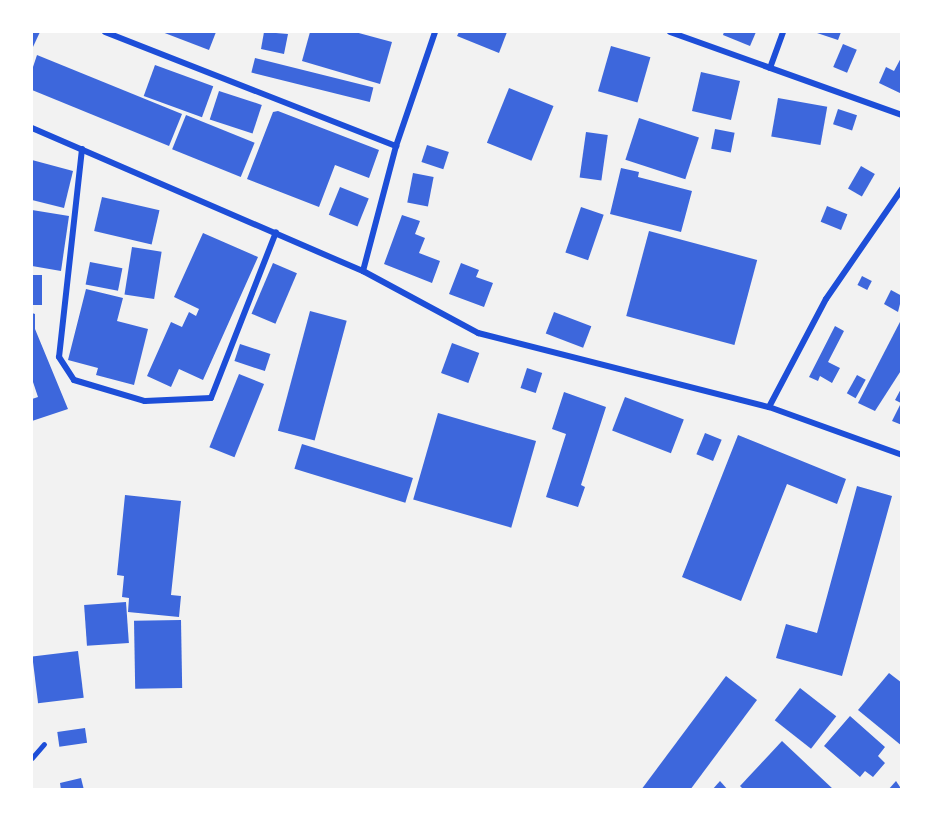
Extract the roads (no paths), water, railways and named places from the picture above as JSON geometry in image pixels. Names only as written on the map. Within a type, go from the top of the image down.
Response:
[{"type":"street","points":[[107,32],[396,146]]},
{"type":"street","points":[[363,271],[396,146],[435,32]]},
{"type":"street","points":[[670,32],[902,115]]},
{"type":"street","points":[[770,68],[783,32]]},
{"type":"street","points":[[32,128],[363,271],[478,333],[769,407],[902,455]]},
{"type":"street","points":[[82,149],[58,357],[74,380],[145,401],[211,398],[276,232]]},
{"type":"street","points":[[769,407],[826,299],[902,189]]},
{"type":"lane","points":[[32,758],[44,744]]}]
